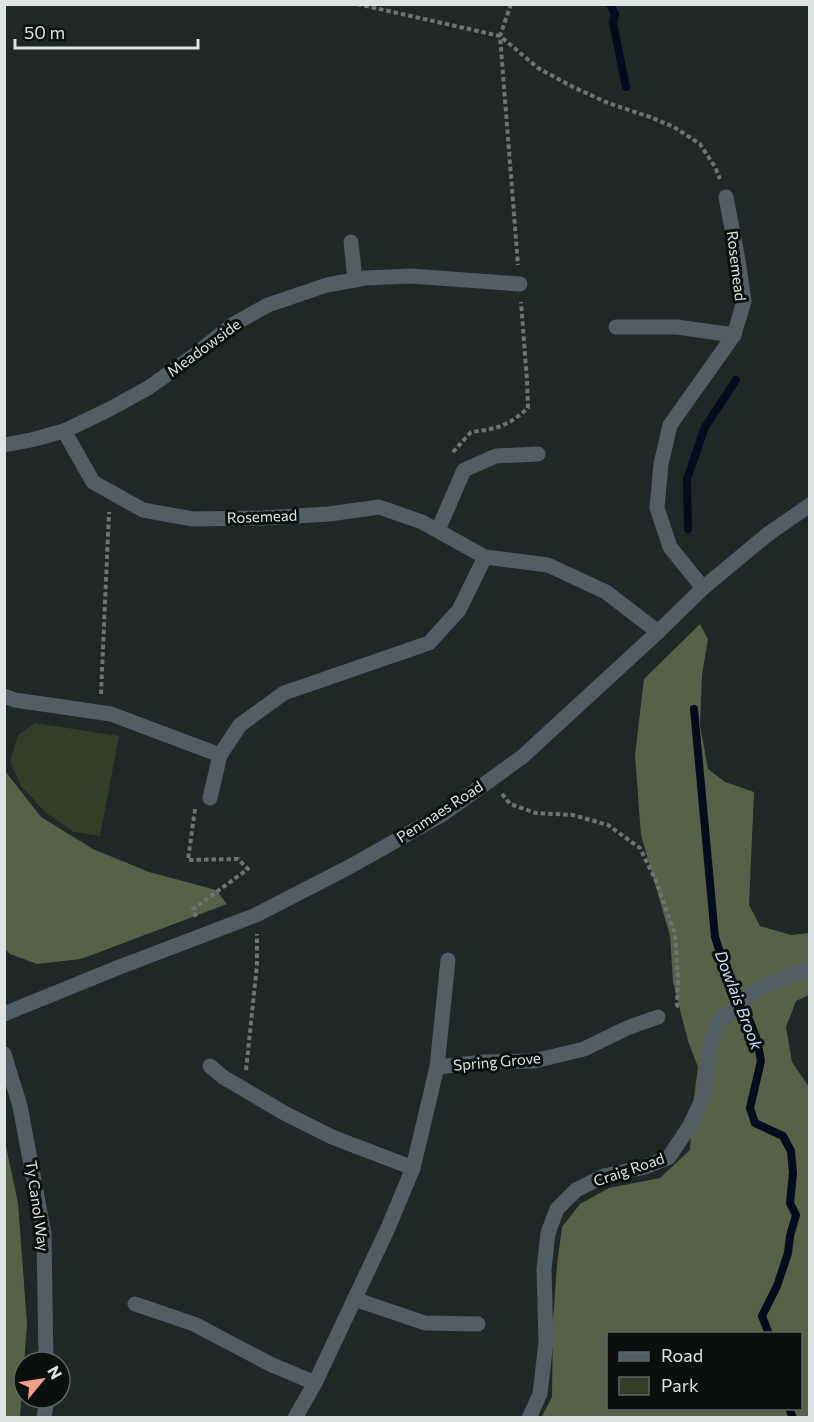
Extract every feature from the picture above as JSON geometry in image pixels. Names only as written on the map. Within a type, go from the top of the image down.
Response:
[{"type":"street","name":"Rosemead","points":[[703,588],[670,546],[657,508],[661,464],[670,425],[734,335],[744,301],[726,197]]},
{"type":"street","points":[[351,242],[355,280]]},
{"type":"street","name":"Meadowside","points":[[4,445],[64,431],[108,410],[148,388],[232,325],[268,305],[327,285],[365,278],[411,276],[520,284]]},
{"type":"street","points":[[616,327],[676,327],[734,335]]},
{"type":"street","name":"Rosemead","points":[[64,431],[93,482],[142,510],[193,519],[329,514],[379,507],[422,522],[485,557],[548,565],[606,592],[658,632]]},
{"type":"street","points":[[438,530],[464,470],[496,456],[538,454]]},
{"type":"street","name":"Penmaes Road","points":[[4,1014],[256,915],[351,866],[443,814],[522,757],[703,588],[768,534],[810,505]]},
{"type":"street","points":[[211,792],[220,755],[240,725],[284,693],[429,644],[459,610],[485,557]]},
{"type":"street","points":[[4,696],[15,700],[111,714],[220,755]]},
{"type":"street","name":"Spring Grove","points":[[295,1418],[315,1383],[413,1168],[437,1067],[448,960]]},
{"type":"street","name":"Craig Road","points":[[529,1418],[540,1394],[546,1342],[544,1269],[548,1233],[557,1209],[576,1190],[604,1176],[645,1167],[669,1157],[689,1127],[704,1096],[709,1048],[718,1022],[756,990],[802,970],[810,969]]},
{"type":"street","name":"Spring Grove","points":[[437,1067],[484,1062],[534,1061],[584,1048],[627,1028],[658,1017]]},
{"type":"street","name":"Ty Canol Way","points":[[4,1054],[20,1106],[44,1234],[46,1350]]},
{"type":"street","points":[[210,1066],[223,1077],[286,1114],[332,1137],[413,1168]]},
{"type":"street","points":[[354,1299],[425,1323],[478,1323]]},
{"type":"street","points":[[135,1304],[194,1324],[270,1364],[315,1383]]},
{"type":"path","points":[[357,4],[500,36],[538,68],[573,87],[608,104],[674,127],[700,144],[715,167],[726,197]]},
{"type":"path","points":[[101,712],[110,492]]},
{"type":"path","points":[[490,780],[510,804],[536,813],[573,815],[608,825],[640,848],[656,881],[675,934],[677,1006],[658,1017]]},
{"type":"path","points":[[203,935],[193,909],[248,869],[238,859],[188,860],[196,801],[211,792]]},
{"type":"path","points":[[244,1089],[257,965],[256,915]]},
{"type":"green space","points":[[700,624],[708,639],[702,675],[700,725],[708,769],[725,782],[754,792],[749,905],[760,926],[791,935],[809,933],[809,995],[796,1001],[786,1027],[792,1062],[809,1087],[809,1417],[541,1418],[552,1397],[553,1321],[562,1227],[580,1204],[609,1188],[660,1178],[690,1150],[698,1067],[688,1041],[673,982],[670,936],[641,835],[635,755],[644,679]]},
{"type":"green space","points":[[35,723],[119,736],[100,836],[74,832],[46,813],[21,786],[10,761],[18,735]]},
{"type":"green space","points":[[5,771],[41,817],[93,849],[149,872],[216,890],[227,904],[81,959],[37,964],[10,954],[4,948]]},
{"type":"green space","points":[[4,1137],[18,1203],[27,1324],[25,1350],[12,1350],[12,1410],[21,1410],[20,1417],[5,1417]]},
{"type":"waterway","name":"Dowlais Brook","points":[[610,4],[615,14],[613,23],[626,87]]},
{"type":"waterway","name":"Dowlais Brook","points":[[688,529],[687,479],[705,427],[736,380]]},
{"type":"waterway","name":"Dowlais Brook","points":[[694,709],[715,937],[723,962],[757,1040],[761,1061],[750,1108],[755,1123],[783,1136],[791,1151],[793,1173],[790,1203],[796,1215],[788,1253],[777,1286],[762,1316],[768,1332]]},
{"type":"waterway","name":"Dowlais Brook","points":[[790,1410],[793,1418]]}]
